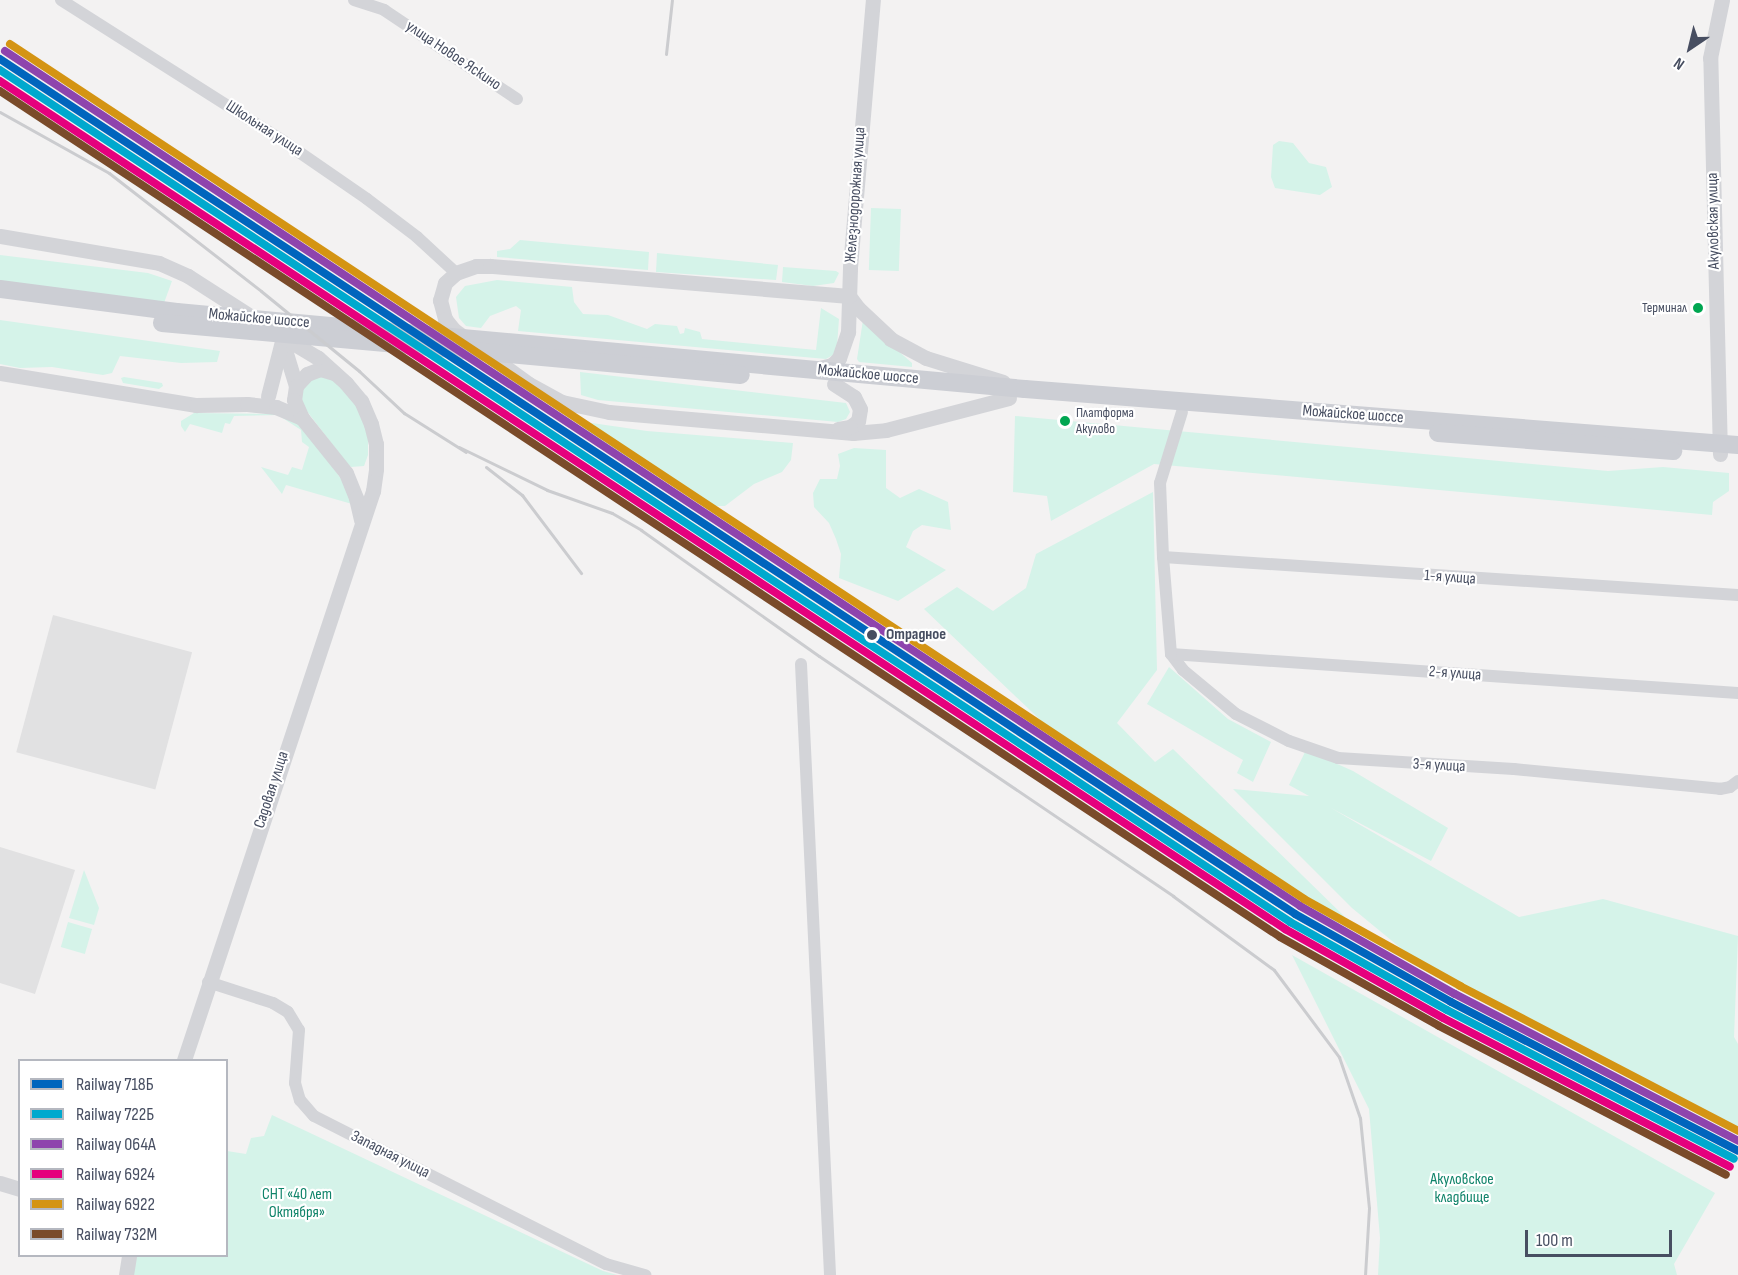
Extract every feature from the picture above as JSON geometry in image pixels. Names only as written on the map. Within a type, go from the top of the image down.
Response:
[{"type":"main road","name":"Можайское шоссе","points":[[0,289],[177,312],[530,342],[812,370],[1182,412],[1726,451],[1738,445]]},
{"type":"main road","name":"Можайское шоссе","points":[[0,302],[194,327],[834,384],[1017,394],[1726,451]]},
{"type":"street","name":"Школьная улица","points":[[61,0],[283,141],[417,237],[456,273]]},
{"type":"street","name":"улица Новое Яскино","points":[[354,0],[384,10],[517,99]]},
{"type":"street","name":"Железнодорожная улица","points":[[812,370],[832,365],[842,352],[848,332],[873,0]]},
{"type":"street","name":"Акуловская улица","points":[[1722,0],[1710,58],[1726,451]]},
{"type":"street","name":"Садовая улица","points":[[0,236],[130,256],[174,269],[281,338],[318,358],[337,374],[354,391],[367,410],[376,444],[373,491],[361,520],[184,1059]]},
{"type":"street","points":[[476,266],[849,297],[891,339],[926,358],[1017,394],[886,430],[853,433],[674,420],[609,412],[562,402],[529,384],[454,330],[445,319],[440,300],[445,283],[456,273],[476,266]]},
{"type":"street","points":[[281,338],[296,387],[294,400],[302,417],[346,473],[356,498],[361,520]]},
{"type":"street","points":[[268,396],[281,338]]},
{"type":"street","points":[[247,404],[296,387],[313,370],[326,369],[337,374]]},
{"type":"street","points":[[0,373],[196,405],[247,404],[276,407],[302,417]]},
{"type":"street","points":[[827,431],[850,427],[858,421],[860,409],[854,397],[834,384]]},
{"type":"street","points":[[1171,654],[1162,557],[1160,483],[1182,412]]},
{"type":"street","points":[[346,473],[361,477],[376,469]]},
{"type":"street","name":"1-я улица","points":[[1162,557],[1738,595]]},
{"type":"street","name":"2-я улица","points":[[1171,654],[1738,693]]},
{"type":"street","name":"3-я улица","points":[[1171,654],[1183,670],[1236,714],[1289,741],[1338,758],[1514,770],[1720,789],[1730,787],[1738,781]]},
{"type":"street","points":[[801,664],[830,1275]]},
{"type":"street","name":"Западная улица","points":[[208,982],[273,1003],[288,1012],[299,1030],[295,1083],[300,1100],[314,1116],[606,1264],[645,1275]]},
{"type":"street","points":[[0,1183],[18,1188]]},
{"type":"street","points":[[126,1275],[129,1257]]},
{"type":"shaded area","points":[[53,615],[192,652],[155,789],[16,752]]},
{"type":"shaded area","points":[[0,847],[75,870],[35,994],[0,983]]},
{"type":"green space","points":[[1279,141],[1293,143],[1309,163],[1326,167],[1332,187],[1320,195],[1275,188],[1271,177],[1273,145]]},
{"type":"green space","points":[[871,208],[901,209],[899,271],[869,270]]},
{"type":"green space","points":[[520,240],[649,252],[648,270],[497,257],[497,251],[510,249]]},
{"type":"green space","points":[[657,253],[778,265],[776,280],[656,272]]},
{"type":"green space","points":[[0,255],[148,273],[172,281],[164,303],[0,282]]},
{"type":"green space","points":[[783,267],[839,273],[834,283],[813,286],[782,282]]},
{"type":"green space","points":[[497,280],[572,287],[574,302],[583,314],[608,315],[647,329],[655,324],[677,326],[680,334],[684,333],[685,328],[700,332],[702,339],[816,350],[821,308],[839,319],[837,346],[833,355],[826,359],[518,331],[521,310],[516,306],[490,316],[481,328],[466,326],[459,318],[456,297],[465,286]]},
{"type":"green space","points":[[0,320],[220,351],[217,362],[181,363],[120,356],[112,373],[103,375],[52,367],[20,368],[0,364]]},
{"type":"green space","points":[[863,320],[912,363],[912,367],[859,362],[857,359]]},
{"type":"green space","points":[[580,372],[846,403],[850,412],[846,419],[838,422],[598,400],[581,395]]},
{"type":"green space","points":[[327,375],[354,398],[368,434],[368,455],[364,466],[351,467],[303,406],[301,393],[306,383],[315,376]]},
{"type":"green space","points":[[121,378],[162,383],[163,386],[159,389],[123,383]]},
{"type":"green space","points":[[194,413],[282,414],[290,416],[309,433],[348,489],[352,504],[286,485],[282,494],[261,467],[288,475],[292,467],[302,470],[309,447],[302,442],[301,430],[278,415],[234,416],[230,424],[225,423],[222,433],[190,424],[185,432],[181,421]]},
{"type":"green space","points":[[1015,416],[1608,471],[1663,467],[1729,473],[1729,491],[1713,502],[1712,515],[1154,464],[1051,521],[1047,496],[1013,492]]},
{"type":"green space","points":[[585,422],[647,431],[793,443],[791,460],[782,472],[754,484],[725,506],[715,506],[585,434],[582,424]]},
{"type":"green space","points":[[854,448],[886,450],[886,488],[900,498],[919,489],[948,502],[951,530],[922,525],[913,531],[906,547],[946,570],[898,601],[839,578],[841,554],[836,539],[829,523],[814,507],[813,493],[820,479],[837,479],[840,466],[838,454]]},
{"type":"green space","points":[[1153,492],[1157,670],[1117,723],[1155,762],[1173,749],[1345,917],[1335,928],[1077,755],[924,609],[957,587],[993,611],[1026,588],[1036,554]]},
{"type":"green space","points":[[1169,667],[1228,719],[1271,742],[1253,782],[1237,773],[1243,760],[1147,704]]},
{"type":"green space","points":[[1306,750],[1353,771],[1448,828],[1431,861],[1331,808],[1519,917],[1603,899],[1738,936],[1734,1037],[1738,1044],[1738,1134],[1414,959],[1352,908],[1233,789],[1309,796],[1289,785]]},
{"type":"green space","points":[[84,870],[99,908],[94,925],[69,918]]},
{"type":"green space","points":[[68,922],[92,929],[85,954],[61,947]]},
{"type":"green space","name":"Акуловское кладбище","points":[[1292,955],[1715,1193],[1674,1264],[1677,1275],[1378,1275],[1380,1238],[1369,1109]]},
{"type":"green space","name":"СНТ «40 лет Октября»","points":[[272,1115],[603,1271],[617,1275],[132,1275],[136,1257],[228,1257],[228,1151],[246,1154],[251,1138],[264,1136]]},
{"type":"railway","points":[[666,54],[672,0]]},
{"type":"railway","points":[[0,112],[109,173],[261,291],[359,371],[404,413],[466,452]]},
{"type":"railway","points":[[459,447],[547,490],[612,513],[641,530],[819,656],[1173,896],[1274,970],[1339,1057],[1360,1118],[1369,1208],[1365,1275]]},
{"type":"railway","points":[[486,467],[522,495],[581,573]]},
{"type":"rail line","name":"6922","points":[[10,44],[1304,899],[1460,986],[1738,1131]]},
{"type":"rail line","name":"064А","points":[[5,51],[1300,906],[1455,994],[1738,1141]]},
{"type":"rail line","name":"718Б","points":[[0,59],[1295,914],[1451,1002],[1738,1151]]},
{"type":"rail line","name":"722Б","points":[[0,70],[1290,922],[1447,1010],[1734,1159]]},
{"type":"rail line","name":"6924","points":[[0,81],[1285,929],[1443,1018],[1730,1167]]},
{"type":"rail line","name":"732М","points":[[0,91],[1280,937],[1439,1026],[1726,1175]]},
{"type":"place","name":"Терминал","points":[[1698,308]]},
{"type":"place","name":"Платформа Акулово","points":[[1065,421]]},
{"type":"place","name":"Отрадное","points":[[872,635]]}]
